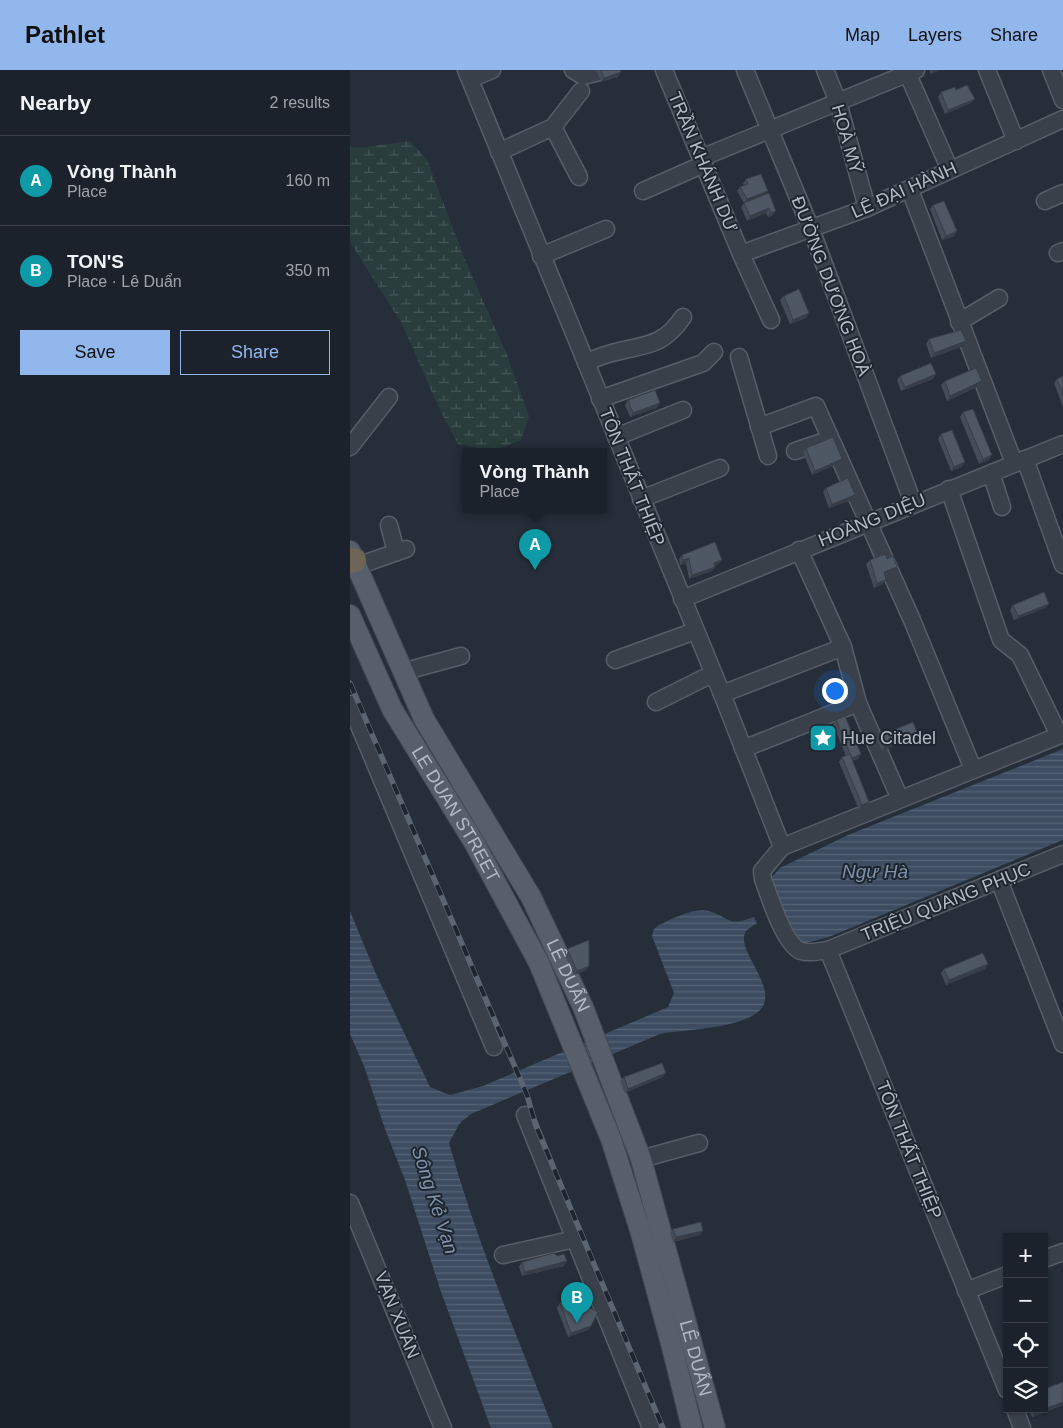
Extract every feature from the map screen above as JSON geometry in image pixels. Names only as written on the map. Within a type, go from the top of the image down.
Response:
[{"type":"main road","name":"LÊ DUẨN","points":[[353,560],[424,719],[531,897],[583,1007],[608,1068],[641,1159],[715,1428]]},
{"type":"main road","name":"LE DUAN STREET","points":[[350,615],[392,709],[476,844],[540,963],[559,1016]]},
{"type":"main road","name":"LÊ DUẨN","points":[[559,1016],[611,1139],[638,1224],[692,1428]]},
{"type":"street","points":[[468,75],[492,70]]},
{"type":"street","points":[[573,70],[583,76],[608,70]]},
{"type":"street","name":"TRẦN KHÁNH DƯ","points":[[664,70],[741,254],[771,320]]},
{"type":"street","name":"ĐƯỜNG DƯƠNG HOÀ","points":[[745,70],[811,229],[913,503]]},
{"type":"street","name":"HOÀ MỸ","points":[[825,70],[838,102],[867,208]]},
{"type":"street","points":[[987,70],[1016,141]]},
{"type":"street","points":[[1051,70],[1063,100]]},
{"type":"street","points":[[642,191],[770,130],[910,71],[950,170]]},
{"type":"street","name":"TÔN THẤT THIỆP","points":[[468,75],[712,674],[722,694],[782,848]]},
{"type":"street","points":[[499,152],[554,127],[580,91]]},
{"type":"street","name":"LÊ ĐẠI HÀNH","points":[[741,254],[867,208],[910,190],[1063,119]]},
{"type":"street","points":[[554,127],[579,177]]},
{"type":"street","points":[[910,190],[959,322],[1063,564]]},
{"type":"street","points":[[1045,200],[1063,193]]},
{"type":"street","points":[[541,256],[606,229]]},
{"type":"street","points":[[959,322],[999,298]]},
{"type":"street","points":[[586,363],[612,353],[632,350],[658,342],[669,334],[683,317]]},
{"type":"street","points":[[600,399],[703,363],[714,352]]},
{"type":"street","points":[[739,357],[768,456]]},
{"type":"street","points":[[350,447],[389,397]]},
{"type":"street","points":[[759,427],[816,406],[912,620],[973,769]]},
{"type":"street","points":[[616,436],[683,410]]},
{"type":"street","points":[[795,452],[832,439]]},
{"type":"street","name":"HOÀNG DIỆU","points":[[682,599],[913,503],[1063,444]]},
{"type":"street","points":[[641,499],[720,468]]},
{"type":"street","points":[[990,473],[1002,507]]},
{"type":"street","points":[[828,950],[812,953],[799,951],[789,942],[763,879],[762,871],[782,848],[1061,734],[1020,655],[1001,640],[949,489]]},
{"type":"street","points":[[353,560],[401,551],[389,526]]},
{"type":"street","points":[[799,550],[842,647],[858,703],[900,800]]},
{"type":"street","points":[[615,660],[695,631]]},
{"type":"street","points":[[722,694],[842,647]]},
{"type":"street","points":[[402,672],[461,656]]},
{"type":"street","points":[[656,702],[712,674]]},
{"type":"street","points":[[744,749],[858,703]]},
{"type":"street","points":[[350,704],[494,1046]]},
{"type":"street","name":"TRIỆU QUANG PHỤC","points":[[828,950],[1063,854]]},
{"type":"street","points":[[999,880],[1063,1044]]},
{"type":"street","name":"TÔN THẤT THIỆP","points":[[828,950],[1003,1380]]},
{"type":"street","points":[[525,1115],[574,1239],[595,1311],[651,1428]]},
{"type":"street","points":[[641,1159],[699,1143]]},
{"type":"street","name":"VẠN XUÂN","points":[[350,1203],[443,1428]]},
{"type":"street","points":[[503,1255],[574,1239]]},
{"type":"street","points":[[1048,1258],[1063,1252]]},
{"type":"street","points":[[966,1291],[1003,1277]]},
{"type":"street","points":[[1016,1413],[1022,1428]]},
{"type":"green space","points":[[410,141],[427,160],[465,260],[507,355],[529,416],[521,440],[501,448],[478,448],[458,444],[439,408],[401,322],[350,242],[350,147]]},
{"type":"water","name":"Ngự Hà","points":[[1063,749],[1063,840],[829,937],[802,944],[793,938],[772,885],[772,877],[780,868],[848,835]]},
{"type":"water","name":"Sông Kẻ Vạn","points":[[703,910],[734,921],[754,917],[757,923],[745,933],[744,940],[746,949],[764,988],[765,998],[763,1006],[756,1014],[731,1024],[660,1034],[471,1114],[460,1123],[449,1143],[484,1251],[553,1428],[491,1428],[440,1289],[405,1180],[385,1129],[364,1066],[350,1034],[350,911],[376,974],[430,1087],[450,1095],[483,1086],[668,1007],[674,993],[652,936],[654,929],[659,925],[683,914]]},
{"type":"building","points":[[601,70],[620,70],[621,72],[604,78]]},
{"type":"building","points":[[967,85],[975,99],[948,110],[941,92],[955,87],[956,90]]},
{"type":"building","points":[[761,174],[768,191],[747,199],[740,187],[748,184],[746,179]]},
{"type":"building","points":[[769,193],[776,211],[771,213],[769,208],[750,216],[744,203]]},
{"type":"building","points":[[944,201],[957,231],[946,236],[933,205]]},
{"type":"building","points":[[799,289],[809,313],[793,320],[784,296]]},
{"type":"building","points":[[961,330],[966,341],[934,353],[929,339]]},
{"type":"building","points":[[931,363],[936,374],[905,387],[900,376]]},
{"type":"building","points":[[976,368],[982,381],[950,396],[945,381]]},
{"type":"building","points":[[1063,376],[1063,395],[1057,379]]},
{"type":"building","points":[[655,390],[660,403],[633,413],[628,400]]},
{"type":"building","points":[[973,409],[992,455],[983,459],[963,412]]},
{"type":"building","points":[[952,430],[965,462],[954,467],[941,434]]},
{"type":"building","points":[[833,437],[842,459],[815,471],[806,448]]},
{"type":"building","points":[[848,478],[855,495],[832,504],[826,488]]},
{"type":"building","points":[[715,542],[722,560],[714,563],[715,567],[692,575],[689,558],[683,560],[682,555]]},
{"type":"building","points":[[885,554],[887,559],[893,556],[897,567],[884,572],[886,580],[877,583],[870,560]]},
{"type":"building","points":[[1044,592],[1049,604],[1018,616],[1013,605]]},
{"type":"building","points":[[845,716],[861,754],[852,758],[836,720]]},
{"type":"building","points":[[913,722],[917,732],[885,747],[881,735]]},
{"type":"building","points":[[850,754],[869,802],[862,805],[842,757]]},
{"type":"building","points":[[589,940],[589,966],[577,971],[567,949]]},
{"type":"building","points":[[983,953],[988,964],[949,980],[944,969]]},
{"type":"building","points":[[662,1063],[666,1073],[628,1089],[624,1077]]},
{"type":"building","points":[[701,1222],[703,1231],[676,1237],[673,1229]]},
{"type":"building","points":[[554,1253],[557,1256],[564,1254],[567,1261],[525,1272],[522,1262]]},
{"type":"building","points":[[570,1299],[574,1307],[588,1307],[598,1312],[591,1326],[571,1333],[560,1303]]},
{"type":"building","points":[[1063,1382],[1063,1402],[1048,1408],[1048,1388]]},
{"type":"railway","points":[[350,683],[527,1095],[536,1126],[663,1428]]},
{"type":"place","name":"Vòng Thành","points":[[535,570]]},
{"type":"place","name":"Hue Citadel","points":[[823,738]]},
{"type":"place","name":"TON'S","points":[[577,1323]]}]
